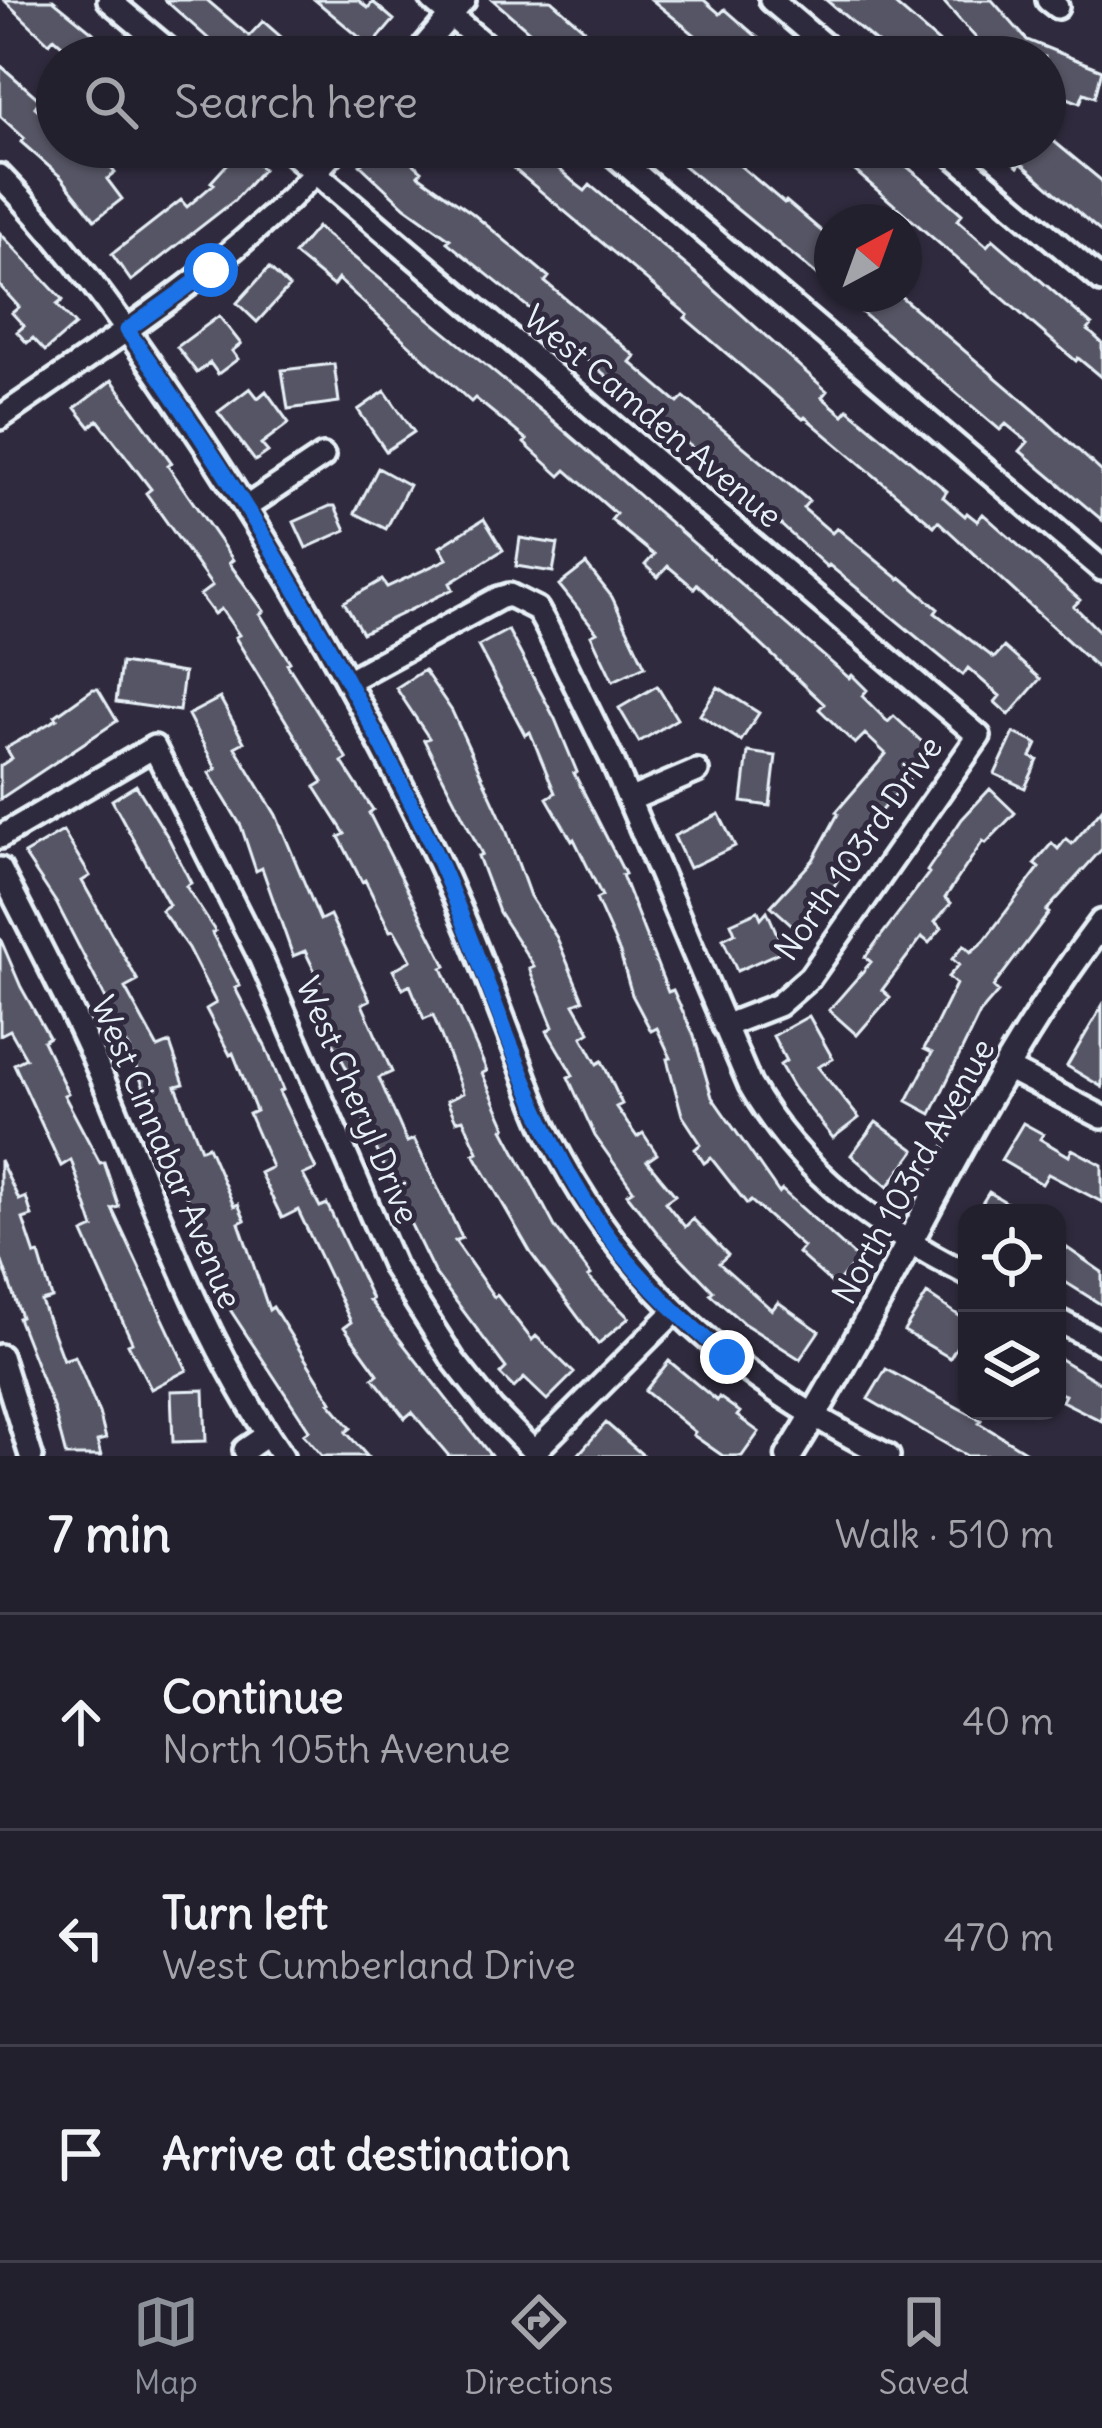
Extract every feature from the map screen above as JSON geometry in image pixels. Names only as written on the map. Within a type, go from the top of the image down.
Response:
[{"type":"street","points":[[109,0],[152,36]]},
{"type":"street","points":[[432,0],[457,8],[481,36]]},
{"type":"street","points":[[771,0],[813,36]]},
{"type":"street","points":[[433,36],[457,8]]},
{"type":"street","name":"West Camden Avenue","points":[[310,168],[979,736]]},
{"type":"street","points":[[0,418],[222,261],[320,168]]},
{"type":"street","points":[[630,168],[1102,569]]},
{"type":"street","points":[[969,168],[1102,281]]},
{"type":"street","points":[[0,176],[46,223],[127,330],[248,506],[349,680],[426,835],[550,1137],[608,1235],[675,1311],[727,1357],[813,1418],[888,1456]]},
{"type":"street","points":[[248,506],[323,456]]},
{"type":"street","points":[[349,680],[490,602],[509,595],[537,609],[629,800],[756,1097],[800,1157],[854,1208],[958,1269]]},
{"type":"street","name":"North 103rd Drive","points":[[724,1026],[778,1005],[810,977],[979,736]]},
{"type":"street","name":"West Cheryl Drive","points":[[0,837],[154,747],[261,959],[394,1267],[454,1361],[536,1454]]},
{"type":"street","points":[[629,800],[697,771]]},
{"type":"street","name":"West Cinnabar Avenue","points":[[0,869],[97,1066],[198,1312],[282,1456]]},
{"type":"street","name":"North 103rd Avenue","points":[[790,1456],[1007,1068],[1066,970],[1102,923]]},
{"type":"street","points":[[1007,1068],[1102,1117]]},
{"type":"street","points":[[536,1454],[675,1311]]},
{"type":"street","points":[[1066,1325],[1102,1343]]},
{"type":"street","points":[[0,1356],[32,1456]]},
{"type":"street","points":[[245,1450],[267,1435]]},
{"type":"building","points":[[4,0],[53,0],[97,36],[42,36]]},
{"type":"building","points":[[165,0],[207,0],[249,36],[205,36]]},
{"type":"building","points":[[315,0],[358,0],[368,8],[373,2],[394,20],[380,36],[358,36]]},
{"type":"building","points":[[493,0],[551,0],[592,36],[535,36]]},
{"type":"building","points":[[652,0],[704,0],[720,14],[725,9],[756,36],[696,36]]},
{"type":"building","points":[[826,0],[890,0],[932,36],[869,36]]},
{"type":"building","points":[[942,0],[992,0],[1024,36],[974,36]]},
{"type":"building","points":[[263,21],[280,36],[249,36]]},
{"type":"building","points":[[1066,56],[1102,70],[1095,97],[1084,93],[1080,103],[1066,97]]},
{"type":"building","points":[[0,65],[36,96],[36,155],[21,142],[24,138],[0,116]]},
{"type":"building","points":[[1066,151],[1102,181],[1102,233],[1027,168],[1066,168]]},
{"type":"building","points":[[51,168],[111,168],[115,173],[107,179],[122,199],[95,220]]},
{"type":"building","points":[[224,168],[263,169],[234,201],[131,281],[112,254],[181,200],[187,207],[214,184],[211,182]]},
{"type":"building","points":[[363,168],[418,168],[422,171],[418,175],[549,277],[545,282],[635,356],[630,362],[678,403],[684,397],[809,501],[803,508],[832,533],[837,528],[901,577],[938,609],[935,613],[994,658],[1004,647],[1040,679],[1009,715],[995,702],[1000,696],[968,668],[963,675],[827,567],[744,491],[447,242],[450,239],[405,207]]},
{"type":"building","points":[[513,168],[558,168],[585,191],[590,185],[827,391],[822,397],[843,415],[848,409],[947,491],[943,497],[965,516],[977,521],[983,514],[1080,600],[1074,606],[1102,634],[1102,672],[938,521],[934,526],[803,419],[685,318],[688,315]]},
{"type":"building","points":[[687,168],[743,168],[814,225],[814,272]]},
{"type":"building","points":[[851,168],[909,168],[921,178],[962,214],[957,220],[987,246],[993,239],[1092,325],[1088,330],[1102,343],[1102,378],[1078,358],[1076,361],[922,229],[922,204],[893,204]]},
{"type":"building","points":[[317,227],[552,420],[849,678],[852,675],[867,690],[862,696],[888,722],[894,716],[933,752],[854,841],[858,844],[833,888],[798,930],[771,906],[813,860],[836,812],[886,754],[865,734],[855,744],[819,709],[824,704],[697,584],[694,588],[668,566],[658,577],[645,565],[654,555],[611,520],[616,514],[566,470],[560,476],[524,443],[527,440],[475,398],[471,402],[338,279],[333,286],[294,254]]},
{"type":"building","points":[[0,233],[63,300],[57,305],[75,325],[45,351],[33,338],[27,343],[17,332],[24,326],[12,313],[19,307],[0,286]]},
{"type":"building","points":[[269,268],[289,287],[257,322],[237,303]]},
{"type":"building","points":[[861,312],[919,312],[1034,410],[1102,472],[1102,520],[1020,451],[1028,442],[1006,424],[1000,430]]},
{"type":"building","points":[[219,316],[241,344],[232,351],[238,359],[218,374],[210,363],[197,373],[177,347]]},
{"type":"building","points":[[334,364],[339,402],[288,409],[282,370]]},
{"type":"building","points":[[112,380],[172,463],[168,466],[264,611],[260,614],[287,664],[373,810],[369,813],[446,966],[442,968],[487,1071],[482,1073],[503,1129],[555,1227],[591,1275],[588,1277],[629,1318],[598,1344],[532,1255],[474,1154],[478,1152],[463,1119],[456,1121],[447,1101],[463,1093],[433,1015],[424,1019],[410,985],[403,989],[393,970],[411,960],[339,837],[345,834],[315,787],[323,782],[235,637],[239,635],[221,609],[214,614],[200,595],[212,586],[146,493],[151,489],[98,420],[90,427],[75,408]]},
{"type":"building","points":[[250,388],[258,398],[266,391],[289,423],[261,444],[268,452],[255,461],[218,412]]},
{"type":"building","points":[[385,391],[414,432],[386,451],[358,410]]},
{"type":"building","points":[[378,468],[409,485],[386,529],[355,513]]},
{"type":"building","points":[[335,506],[346,530],[306,548],[294,522]]},
{"type":"building","points":[[484,519],[503,550],[450,583],[453,589],[362,633],[344,602],[382,580],[387,587],[447,559],[440,547]]},
{"type":"building","points":[[520,538],[558,544],[553,572],[516,566]]},
{"type":"building","points":[[586,564],[612,597],[645,666],[613,681],[591,635],[597,632],[559,585]]},
{"type":"building","points":[[508,630],[555,719],[574,773],[625,874],[668,992],[673,990],[694,1036],[712,1097],[779,1193],[782,1190],[858,1259],[835,1286],[798,1253],[803,1247],[751,1201],[747,1204],[711,1158],[704,1163],[695,1149],[701,1144],[682,1115],[667,1059],[671,1058],[657,1028],[651,1031],[632,995],[596,899],[602,896],[547,798],[555,793],[530,732],[525,735],[478,646]]},
{"type":"building","points":[[121,663],[184,673],[179,711],[116,702]]},
{"type":"building","points":[[424,670],[452,711],[505,827],[530,896],[557,938],[583,1000],[574,1004],[590,1032],[582,1037],[597,1064],[602,1061],[622,1104],[616,1107],[637,1137],[643,1133],[657,1154],[647,1161],[675,1195],[665,1202],[685,1227],[693,1219],[728,1255],[719,1263],[772,1310],[778,1302],[819,1331],[800,1359],[743,1323],[710,1294],[713,1291],[627,1194],[633,1190],[595,1136],[568,1077],[573,1075],[547,1031],[553,1027],[529,968],[534,966],[499,912],[478,856],[482,854],[424,740],[429,738],[396,688]]},
{"type":"building","points":[[657,686],[677,719],[639,742],[619,708]]},
{"type":"building","points":[[718,687],[759,713],[741,741],[700,715]]},
{"type":"building","points":[[98,689],[117,721],[0,799],[0,766],[12,758],[6,748],[57,719]]},
{"type":"building","points":[[220,698],[244,742],[235,747],[276,815],[320,920],[330,915],[370,1000],[362,1004],[392,1072],[379,1078],[407,1142],[414,1139],[462,1238],[455,1241],[532,1340],[536,1336],[574,1373],[547,1400],[524,1378],[514,1388],[500,1374],[506,1368],[434,1272],[399,1200],[355,1101],[362,1098],[305,989],[320,982],[305,951],[293,956],[262,868],[256,871],[241,826],[209,773],[216,769],[188,715]]},
{"type":"building","points":[[1014,733],[1037,744],[1031,757],[1038,760],[1025,788],[995,774]]},
{"type":"building","points":[[748,752],[776,756],[770,806],[742,802]]},
{"type":"building","points":[[136,785],[169,839],[191,883],[186,886],[215,931],[240,986],[235,988],[266,1048],[283,1090],[279,1092],[316,1169],[303,1175],[320,1207],[327,1204],[369,1300],[491,1456],[449,1456],[412,1412],[405,1418],[373,1378],[378,1374],[344,1327],[351,1322],[298,1210],[282,1218],[260,1173],[272,1167],[249,1114],[256,1111],[233,1053],[230,1055],[206,1009],[216,1003],[188,948],[161,910],[169,905],[112,800]]},
{"type":"building","points":[[990,789],[1015,813],[983,841],[945,898],[951,903],[935,922],[942,928],[929,943],[922,937],[882,990],[890,997],[857,1035],[829,1010],[871,962],[865,957],[929,873],[962,819]]},
{"type":"building","points":[[1102,809],[1102,849],[1046,911],[1049,913],[993,987],[998,992],[980,1013],[931,1114],[907,1101],[932,1053],[924,1049],[956,984],[948,977],[959,965],[952,959],[964,945],[971,952],[984,941],[1052,843],[1058,849],[1066,839],[1072,844]]},
{"type":"building","points":[[719,814],[735,846],[689,868],[674,836]]},
{"type":"building","points":[[63,831],[90,876],[82,881],[138,981],[125,988],[158,1048],[170,1043],[184,1084],[176,1086],[201,1149],[208,1146],[245,1220],[239,1223],[269,1310],[273,1307],[330,1403],[351,1428],[346,1432],[367,1456],[322,1456],[303,1434],[309,1430],[231,1311],[128,1047],[104,1011],[110,1007],[57,904],[24,854]]},
{"type":"building","points":[[758,911],[761,918],[767,911],[784,950],[737,971],[723,939],[735,933],[731,923]]},
{"type":"building","points":[[0,938],[49,1037],[43,1041],[68,1093],[64,1095],[100,1163],[104,1162],[119,1207],[112,1209],[187,1370],[151,1389],[83,1233],[94,1228],[71,1160],[61,1166],[14,1064],[26,1058],[10,1030],[0,1035]]},
{"type":"building","points":[[1102,1006],[1102,1087],[1067,1066]]},
{"type":"building","points":[[809,1016],[833,1059],[818,1067],[859,1118],[833,1138],[794,1089],[780,1065],[786,1061],[773,1036]]},
{"type":"building","points":[[876,1122],[915,1150],[888,1187],[851,1155]]},
{"type":"building","points":[[1023,1123],[1069,1156],[1072,1149],[1102,1165],[1102,1202],[1048,1174],[1042,1184],[1001,1160]]},
{"type":"building","points":[[0,1160],[19,1200],[26,1197],[32,1216],[23,1219],[52,1298],[41,1301],[63,1360],[75,1356],[99,1413],[106,1439],[97,1441],[101,1456],[66,1456],[54,1410],[18,1318],[0,1256]]},
{"type":"building","points":[[989,1192],[1009,1204],[982,1204]]},
{"type":"building","points":[[1066,1247],[1102,1272],[1102,1305],[1066,1283]]},
{"type":"building","points":[[927,1294],[958,1315],[958,1344],[950,1358],[904,1331]]},
{"type":"building","points":[[669,1361],[717,1401],[719,1397],[740,1412],[737,1416],[759,1432],[742,1456],[723,1456],[645,1391]]},
{"type":"building","points":[[1066,1362],[1102,1384],[1102,1421],[1066,1403]]},
{"type":"building","points":[[886,1369],[958,1408],[958,1420],[981,1420],[979,1423],[1033,1456],[967,1456],[868,1399]]},
{"type":"building","points":[[204,1390],[206,1441],[173,1442],[171,1391]]},
{"type":"building","points":[[606,1423],[644,1456],[577,1456]]},
{"type":"route","points":[[211,270],[127,330],[248,506],[349,680],[426,835],[532,1098],[570,1174],[636,1269],[727,1357]]}]
